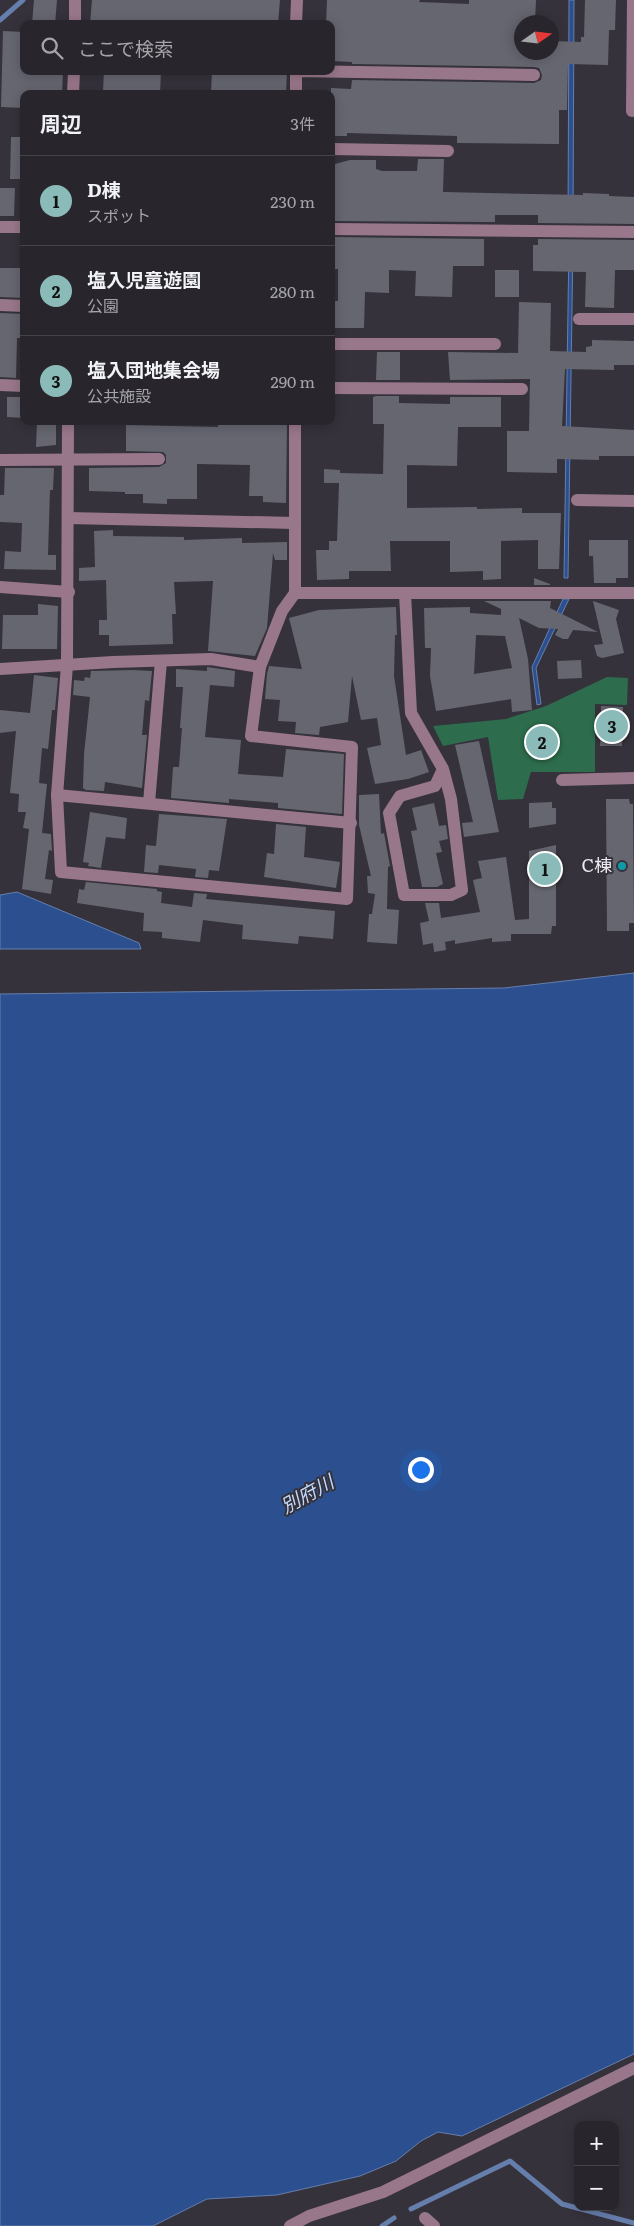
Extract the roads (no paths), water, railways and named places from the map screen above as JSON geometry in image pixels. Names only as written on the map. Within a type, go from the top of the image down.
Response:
[{"type":"street","points":[[75,0],[75,20]]},
{"type":"street","points":[[296,20],[297,0]]},
{"type":"street","points":[[632,111],[633,0]]},
{"type":"street","points":[[335,72],[534,75]]},
{"type":"street","points":[[73,90],[74,75]]},
{"type":"street","points":[[296,75],[296,90]]},
{"type":"street","points":[[335,149],[448,150]]},
{"type":"street","points":[[0,227],[20,227]]},
{"type":"street","points":[[335,229],[634,232]]},
{"type":"street","points":[[0,306],[20,306]]},
{"type":"street","points":[[579,319],[634,319]]},
{"type":"street","points":[[335,344],[494,344]]},
{"type":"street","points":[[0,385],[20,386]]},
{"type":"street","points":[[335,388],[522,389]]},
{"type":"street","points":[[68,425],[69,592],[67,664],[57,795],[61,872],[347,900],[352,747],[251,736],[260,667],[282,611],[295,593],[294,425]]},
{"type":"street","points":[[0,460],[159,459]]},
{"type":"street","points":[[577,500],[634,501]]},
{"type":"street","points":[[68,518],[294,523]]},
{"type":"street","points":[[0,588],[69,592]]},
{"type":"street","points":[[295,593],[634,594]]},
{"type":"street","points":[[405,593],[411,713],[443,769],[451,799],[462,890],[451,895],[404,895],[390,813],[400,796],[435,786],[443,769]]},
{"type":"street","points":[[0,669],[67,664],[211,659],[260,667]]},
{"type":"street","points":[[149,803],[161,661]]},
{"type":"street","points":[[562,780],[634,778]]},
{"type":"street","points":[[57,795],[351,823]]},
{"type":"street","points":[[290,2226],[309,2216],[383,2192],[634,2068]]},
{"type":"water","points":[[569,0],[574,0],[573,221],[568,221]]},
{"type":"water","points":[[569,242],[573,242],[568,578],[564,578]]},
{"type":"water","points":[[563,599],[569,599],[536,668],[541,704],[537,705],[532,667]]},
{"type":"water","points":[[17,892],[139,943],[141,949],[0,949],[0,895]]},
{"type":"water","name":"別府川","points":[[634,973],[634,2054],[462,2136],[438,2132],[421,2141],[396,2161],[360,2176],[277,2195],[207,2199],[153,2226],[0,2226],[0,994],[504,988]]},
{"type":"waterway","points":[[0,20],[23,0]]},
{"type":"waterway","points":[[411,2209],[510,2161],[562,2204],[634,2223]]},
{"type":"waterway","points":[[382,2226],[394,2218]]},
{"type":"place","name":"塩入団地集会場","points":[[612,726]]},
{"type":"place","name":"塩入児童遊園","points":[[542,742]]},
{"type":"place","name":"C棟","points":[[622,866]]},
{"type":"place","name":"D棟","points":[[545,869]]}]
